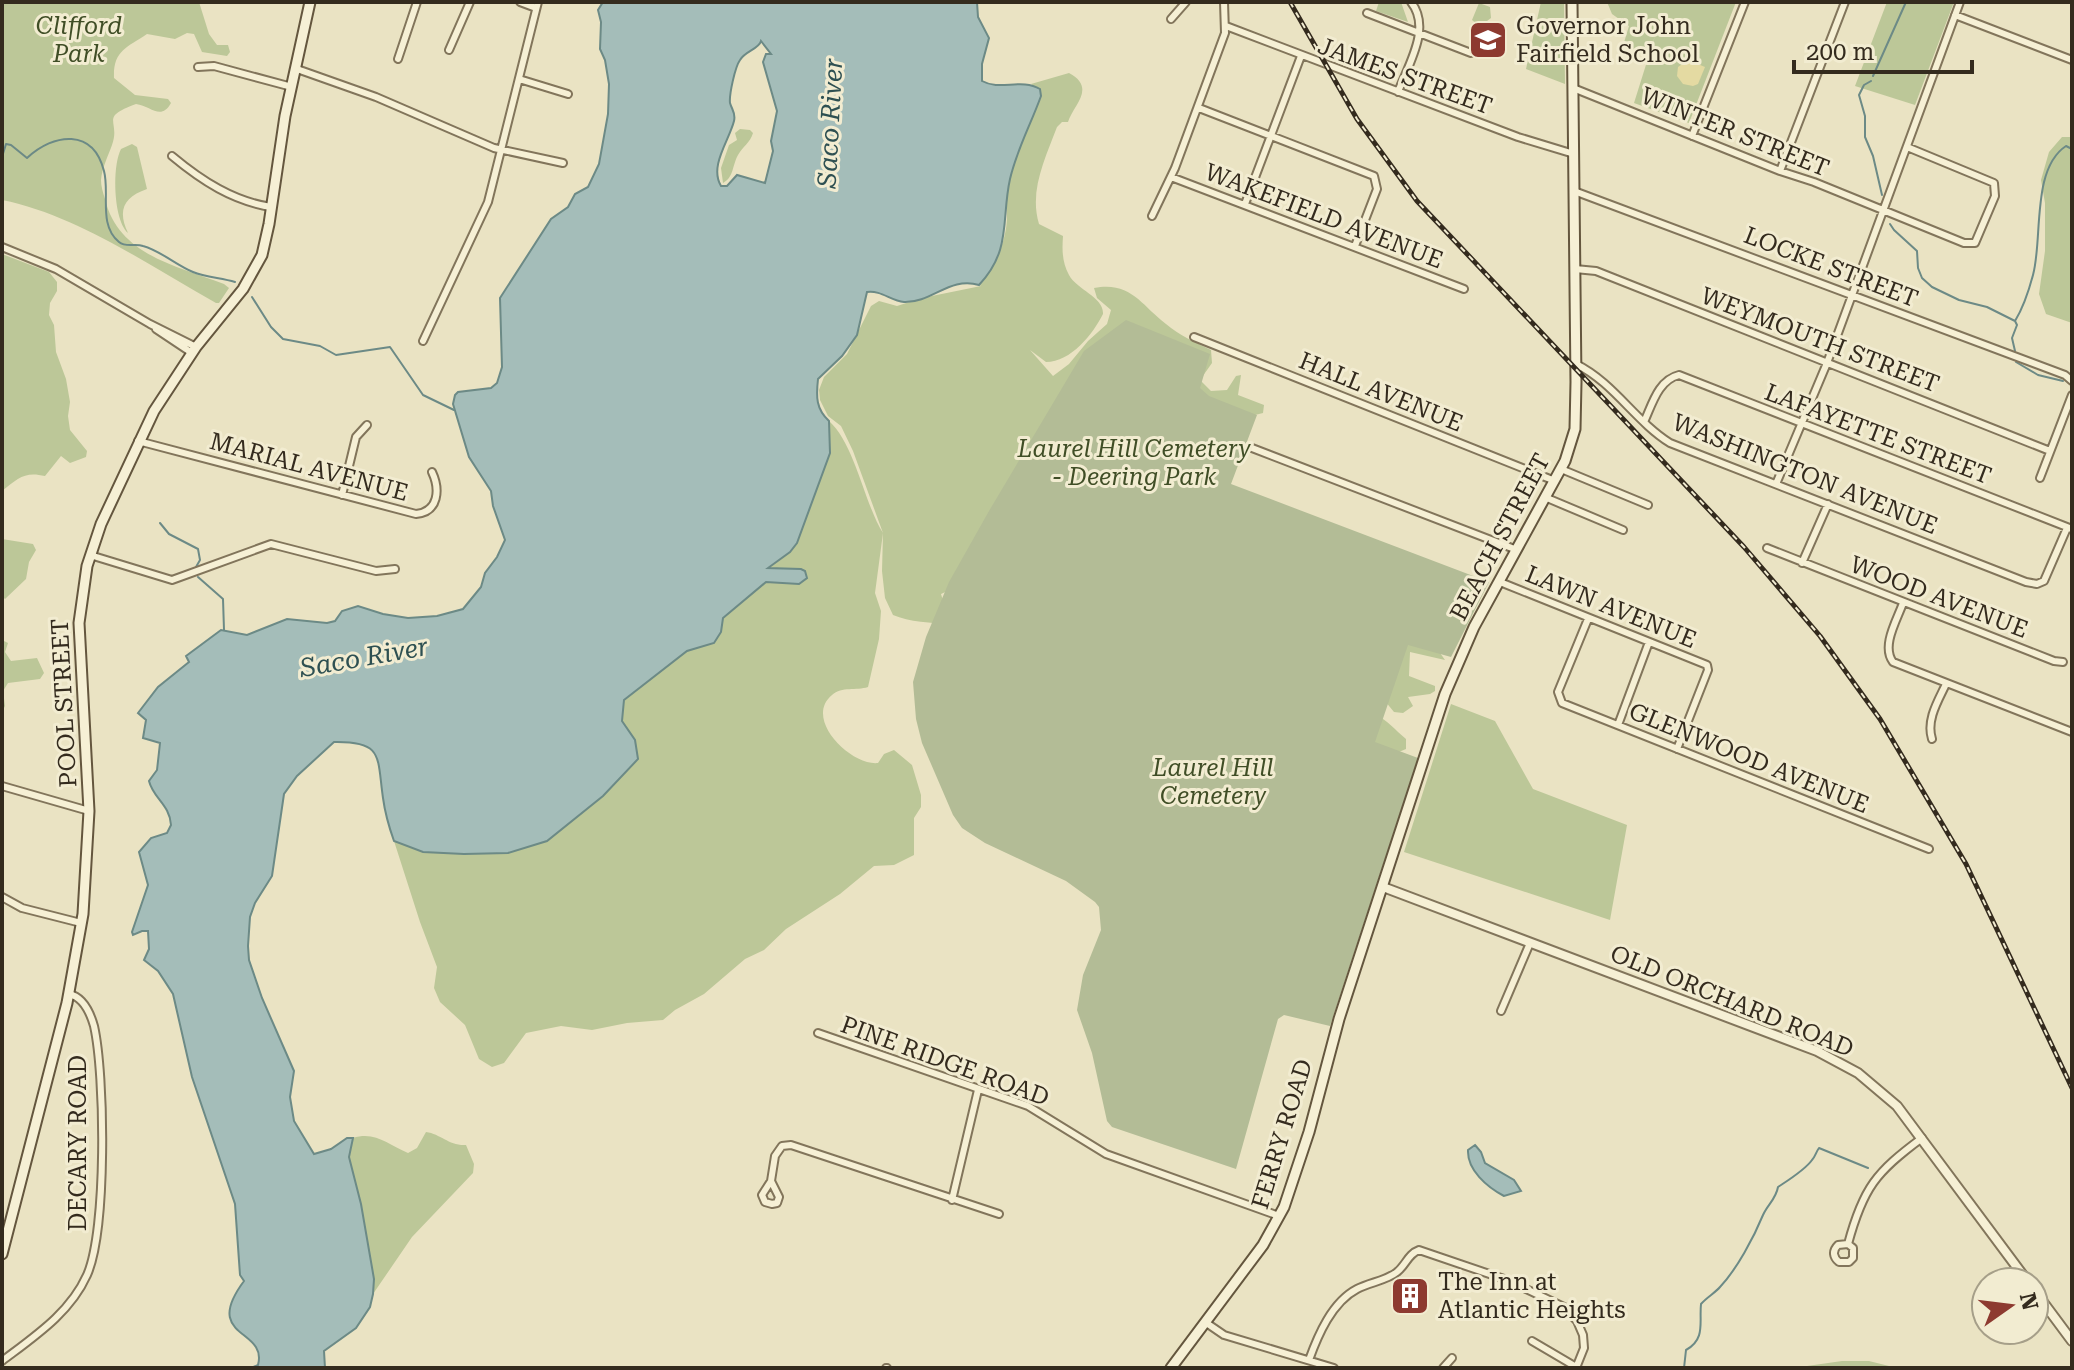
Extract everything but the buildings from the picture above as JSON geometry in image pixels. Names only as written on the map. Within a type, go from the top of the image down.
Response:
[{"type":"main road","name":"POOL STREET","points":[[2,1254],[69,994],[82,923],[89,811],[79,638],[81,601],[90,555],[138,441],[163,395],[256,268],[268,234],[283,131],[310,2]]},
{"type":"main road","name":"BEACH STREET","points":[[1383,887],[1449,681],[1471,634],[1547,498],[1575,429],[1572,2]]},
{"type":"main road","name":"FERRY ROAD","points":[[1171,1368],[1263,1245],[1279,1216],[1294,1181],[1339,1019],[1383,887]]},
{"type":"street","points":[[398,59],[417,2]]},
{"type":"street","points":[[449,50],[470,2]]},
{"type":"street","points":[[423,341],[487,205],[537,5],[520,2]]},
{"type":"street","points":[[1171,19],[1186,2]]},
{"type":"street","points":[[1152,216],[1199,108],[1226,26],[1224,2]]},
{"type":"street","points":[[1398,92],[1420,33],[1418,13],[1411,2]]},
{"type":"street","points":[[1692,136],[1745,2]]},
{"type":"street","points":[[1780,171],[1845,2]]},
{"type":"street","points":[[1776,484],[1827,363],[1960,2]]},
{"type":"street","points":[[1367,13],[1471,53]]},
{"type":"street","points":[[1955,15],[2072,60]]},
{"type":"street","name":"JAMES STREET","points":[[1226,26],[1518,137],[1574,154]]},
{"type":"street","points":[[1245,204],[1301,56]]},
{"type":"street","points":[[198,67],[219,67],[292,87]]},
{"type":"street","points":[[297,69],[361,91],[494,148],[563,163]]},
{"type":"street","points":[[519,79],[568,94]]},
{"type":"street","name":"WINTER STREET","points":[[1573,88],[1970,244],[1979,236],[1996,192],[1994,183],[1907,147]]},
{"type":"street","points":[[1199,108],[1366,172],[1377,180],[1377,189],[1355,246]]},
{"type":"street","points":[[172,156],[201,180],[246,202],[271,207]]},
{"type":"street","name":"WAKEFIELD AVENUE","points":[[1171,177],[1464,289]]},
{"type":"street","name":"LOCKE STREET","points":[[1574,191],[2065,375],[2072,381]]},
{"type":"street","points":[[2,247],[56,269],[194,350]]},
{"type":"street","name":"WEYMOUTH STREET","points":[[1575,269],[1596,271],[2050,451]]},
{"type":"street","name":"HALL AVENUE","points":[[1194,337],[1555,481]]},
{"type":"street","name":"WASHINGTON AVENUE","points":[[1576,364],[1606,383],[1657,435],[1678,447],[2026,582],[2041,583],[2070,528]]},
{"type":"street","name":"LAFAYETTE STREET","points":[[1644,422],[1660,389],[1670,378],[1681,376],[2070,528]]},
{"type":"street","points":[[2040,478],[2072,395]]},
{"type":"street","points":[[342,495],[356,437],[367,425]]},
{"type":"street","name":"MARIAL AVENUE","points":[[138,441],[421,514],[430,508],[437,497],[437,483],[432,472]]},
{"type":"street","points":[[1252,448],[1517,550]]},
{"type":"street","points":[[1561,469],[1648,505]]},
{"type":"street","points":[[1547,498],[1623,530]]},
{"type":"street","points":[[1802,563],[1828,504]]},
{"type":"street","points":[[90,555],[172,580],[271,544],[374,571],[395,569]]},
{"type":"street","name":"WOOD AVENUE","points":[[1767,548],[1903,603],[2063,662]]},
{"type":"street","name":"LAWN AVENUE","points":[[1500,582],[1708,667],[1677,749]]},
{"type":"street","points":[[1903,603],[1888,646],[1890,659],[1899,666],[2072,732]]},
{"type":"street","name":"GLENWOOD AVENUE","points":[[1588,619],[1558,692],[1563,704],[1929,849]]},
{"type":"street","points":[[1618,725],[1649,642]]},
{"type":"street","points":[[1932,739],[1932,716],[1946,684]]},
{"type":"street","points":[[2,786],[89,811]]},
{"type":"street","name":"OLD ORCHARD ROAD","points":[[1383,887],[1829,1057],[1880,1090],[1903,1113],[2016,1266]]},
{"type":"street","points":[[2,897],[22,908],[82,923]]},
{"type":"street","points":[[1501,1011],[1530,943]]},
{"type":"street","name":"DECARY ROAD","points":[[2,1361],[70,1304],[89,1271],[97,1241],[101,1179],[96,1042],[92,1021],[84,1004],[69,994]]},
{"type":"street","name":"PINE RIDGE ROAD","points":[[818,1033],[1028,1106],[1106,1154],[1279,1216]]},
{"type":"street","points":[[952,1200],[978,1090]]},
{"type":"street","points":[[1848,1244],[1861,1202],[1877,1176],[1922,1138]]},
{"type":"street","points":[[771,1181],[777,1151],[782,1146],[791,1145],[999,1214]]},
{"type":"street","points":[[1309,1360],[1321,1330],[1344,1300],[1359,1288],[1399,1271],[1417,1251],[1531,1290],[1561,1305],[1580,1326],[1584,1344],[1577,1368],[1532,1341]]},
{"type":"street","points":[[2050,1311],[2072,1341]]},
{"type":"street","points":[[1205,1322],[1224,1335],[1334,1368]]},
{"type":"street","points":[[1443,1368],[1452,1358]]},
{"type":"green space","name":"Clifford Park","points":[[2,2],[199,2],[209,34],[217,45],[228,45],[230,52],[227,56],[202,52],[194,34],[187,33],[175,39],[147,34],[122,51],[116,62],[114,78],[135,95],[168,99],[171,103],[159,112],[136,104],[117,113],[113,120],[114,137],[101,182],[112,218],[122,233],[152,256],[224,284],[229,288],[219,303],[85,229],[30,207],[2,200]]},
{"type":"green space","points":[[1379,2],[1401,2],[1408,22],[1376,11]]},
{"type":"green space","points":[[1541,2],[1564,2],[1565,84],[1526,69]]},
{"type":"green space","points":[[1607,2],[1736,2],[1689,123],[1634,103],[1655,36],[1648,56],[1622,49],[1629,26],[1612,14]]},
{"type":"green space","points":[[1887,2],[1954,2],[1915,105],[1855,86]]},
{"type":"green space","points":[[1479,3],[1490,7],[1491,18],[1483,24],[1472,20]]},
{"type":"green space","points":[[1504,33],[1497,42],[1501,54],[1495,53],[1494,49],[1480,47],[1475,41],[1479,35],[1494,38]]},
{"type":"green space","name":"Laurel Hill Cemetery - Deering Park","points":[[1069,73],[1081,85],[1081,97],[1068,122],[1062,122],[1057,127],[1037,187],[1036,212],[1039,224],[1063,236],[1063,256],[1069,275],[1095,298],[1103,314],[1087,338],[1064,357],[1046,362],[1030,350],[1053,376],[1069,364],[1107,324],[1111,310],[1097,298],[1094,288],[1107,287],[1126,291],[1176,332],[1211,350],[1212,363],[1200,380],[1211,391],[1227,390],[1236,376],[1241,375],[1238,395],[1264,405],[1263,413],[1243,418],[1123,384],[1396,639],[1438,650],[1445,660],[1410,652],[1409,676],[1435,686],[1435,691],[1408,697],[1413,706],[1403,713],[1394,712],[1380,695],[1374,714],[1406,739],[1406,749],[1394,754],[954,588],[941,594],[950,624],[913,621],[893,615],[885,598],[883,533],[853,451],[841,426],[828,416],[820,400],[819,390],[824,377],[847,354],[871,306],[879,301],[897,306],[981,286],[995,262],[1005,235],[1012,172],[1040,89],[1031,84]]},
{"type":"green space","points":[[740,129],[753,133],[738,155],[729,178],[723,183],[721,168],[729,145],[737,140],[735,133]]},
{"type":"green space","points":[[2062,137],[2072,137],[2072,323],[2046,314],[2039,294],[2045,251],[2045,203],[2041,180],[2049,152]]},
{"type":"green space","points":[[132,144],[137,147],[147,189],[133,196],[125,205],[123,218],[128,233],[119,217],[115,180],[121,149]]},
{"type":"green space","points":[[2,254],[49,272],[57,282],[49,315],[54,325],[56,352],[66,379],[70,430],[87,451],[86,457],[70,463],[61,456],[45,476],[32,474],[22,477],[2,491]]},
{"type":"green space","name":"Laurel Hill Cemetery","points":[[1126,320],[1210,354],[1200,388],[1209,396],[1257,415],[1231,484],[1489,582],[1451,657],[1408,645],[1375,742],[1418,758],[1330,1026],[1284,1015],[1278,1019],[1236,1169],[1112,1127],[1107,1121],[1092,1053],[1077,1010],[1083,975],[1101,930],[1099,907],[1066,881],[985,843],[962,828],[953,815],[922,743],[916,719],[913,682],[926,637],[949,582],[1084,351]]},
{"type":"green space","points":[[829,421],[846,444],[883,533],[875,593],[881,611],[879,639],[868,687],[836,692],[825,705],[823,716],[834,739],[855,757],[878,763],[884,754],[894,750],[912,765],[921,795],[921,807],[914,818],[914,855],[894,865],[874,866],[840,894],[786,929],[764,950],[745,959],[704,994],[663,1020],[592,1030],[561,1026],[526,1033],[504,1063],[492,1067],[479,1059],[465,1025],[440,1002],[434,988],[437,967],[394,841],[423,852],[508,853],[635,740],[622,722],[624,700],[687,651],[721,632],[723,618],[766,582],[799,584],[768,568],[797,543],[830,453]]},
{"type":"green space","points":[[2,539],[33,544],[36,550],[29,562],[26,579],[5,599],[2,596]]},
{"type":"green space","points":[[4,641],[8,643],[5,652],[11,661],[37,658],[44,673],[40,679],[8,683],[3,691],[5,706],[2,712]]},
{"type":"green space","points":[[1451,704],[1495,721],[1533,789],[1627,825],[1610,920],[1404,852]]},
{"type":"green space","points":[[426,1132],[455,1144],[466,1145],[474,1164],[473,1173],[412,1237],[373,1294],[374,1279],[349,1156],[353,1138],[368,1136],[408,1153],[417,1148]]},
{"type":"green space","points":[[1842,1361],[1869,1361],[1897,1368],[1793,1368]]},
{"type":"sand","points":[[1688,60],[1705,67],[1698,84],[1693,86],[1683,84],[1677,76],[1678,67]]},
{"type":"water","name":"Saco River","points":[[603,2],[977,2],[978,17],[989,38],[982,64],[982,81],[996,85],[1033,86],[1040,89],[1041,96],[1013,168],[1001,247],[979,285],[959,284],[904,302],[867,292],[857,335],[842,356],[818,379],[818,402],[829,421],[830,453],[797,543],[768,568],[801,569],[807,578],[799,584],[766,582],[723,618],[721,632],[714,643],[687,651],[624,700],[622,721],[635,740],[638,759],[603,796],[547,841],[508,853],[464,854],[423,852],[394,841],[385,809],[378,762],[370,748],[362,745],[334,742],[297,776],[284,794],[272,876],[250,917],[249,960],[294,1071],[290,1097],[294,1121],[314,1154],[353,1138],[349,1157],[374,1279],[370,1307],[356,1328],[324,1351],[325,1368],[251,1368],[258,1365],[259,1353],[232,1323],[229,1313],[244,1281],[240,1275],[235,1204],[192,1077],[173,994],[158,971],[144,960],[149,949],[148,931],[133,935],[132,932],[148,885],[139,852],[151,838],[167,833],[171,825],[168,812],[149,781],[157,770],[160,743],[143,738],[146,720],[138,713],[158,687],[189,662],[186,656],[221,630],[247,635],[287,619],[327,623],[335,621],[342,611],[358,606],[408,618],[437,616],[463,609],[481,587],[485,573],[505,540],[491,491],[469,457],[453,404],[458,392],[491,388],[497,383],[502,367],[500,298],[551,219],[568,207],[575,194],[588,187],[599,164],[608,114],[609,84],[600,49],[598,10]],"holes":[[[761,41],[771,54],[766,54],[763,62],[777,111],[771,141],[773,151],[765,183],[737,175],[727,186],[721,186],[717,170],[734,121],[730,99],[736,69],[742,57]]]},
{"type":"water","points":[[1475,1145],[1485,1163],[1514,1180],[1521,1191],[1504,1196],[1485,1183],[1474,1171],[1469,1157],[1468,1150]]},
{"type":"waterway","points":[[1873,76],[1906,2]]},
{"type":"waterway","points":[[1871,81],[1864,85],[1859,95],[1865,116],[1865,137],[1882,195]]},
{"type":"waterway","points":[[2,157],[6,144],[27,158],[49,143],[72,139],[82,141],[99,157],[106,180],[109,227],[119,242],[150,248],[198,274],[235,282]]},
{"type":"waterway","points":[[2015,321],[2033,275],[2047,171],[2066,146],[2072,149]]},
{"type":"waterway","points":[[1890,224],[1917,251],[1922,278],[1932,287],[2015,321],[2017,325],[2012,338],[2015,351]]},
{"type":"waterway","points":[[252,297],[271,327],[283,339],[320,346],[336,355],[390,347],[423,395],[454,410]]},
{"type":"waterway","points":[[2016,362],[2038,375],[2063,381]]},
{"type":"waterway","points":[[160,523],[169,534],[198,549],[200,560],[196,567]]},
{"type":"waterway","points":[[198,577],[223,599],[224,630]]},
{"type":"waterway","points":[[1684,1368],[1686,1350],[1699,1335],[1701,1304],[1720,1287],[1739,1262],[1778,1187],[1805,1168],[1819,1148],[1868,1168]]},
{"type":"railway","points":[[1290,2],[1357,119],[1417,201],[1744,547],[1820,636],[1880,719],[1966,864],[2072,1088]]},
{"type":"place","name":"Governor John Fairfield School","points":[[1488,40]]},
{"type":"place","name":"The Inn at Atlantic Heights","points":[[1410,1296]]}]
